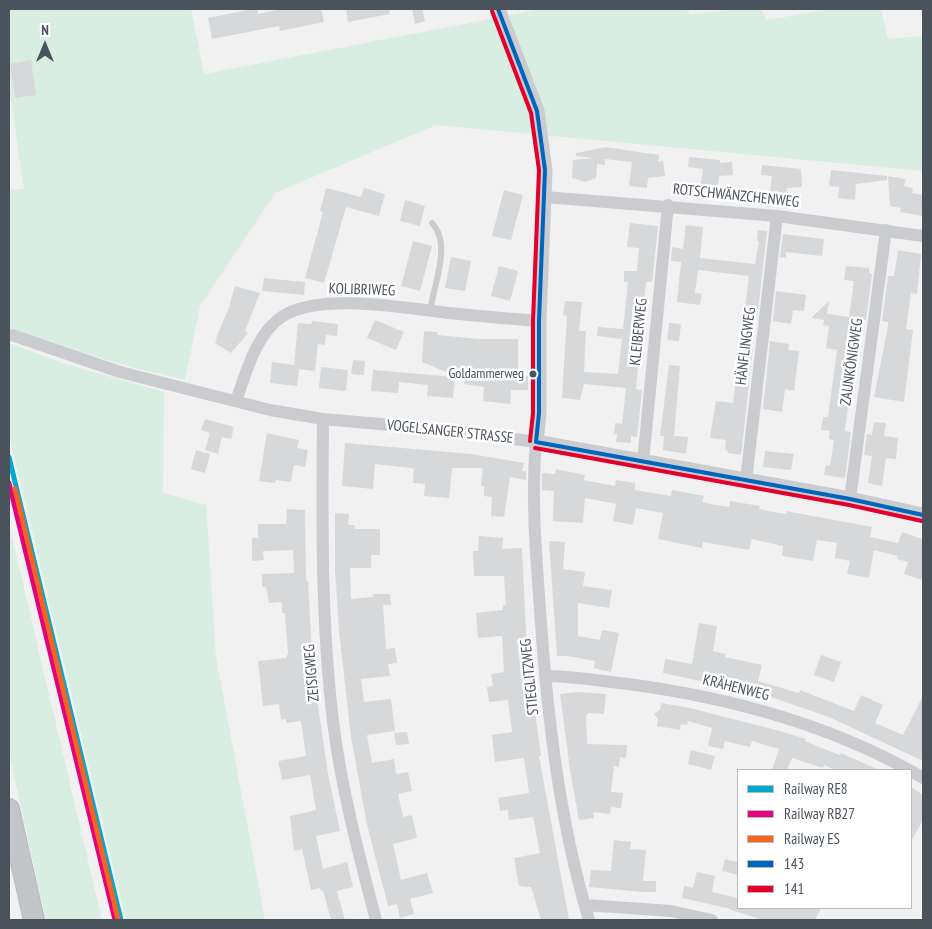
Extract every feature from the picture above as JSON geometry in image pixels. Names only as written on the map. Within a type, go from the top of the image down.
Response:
[{"type":"highway","points":[[9,809],[34,920]]},
{"type":"street","points":[[498,9],[537,111],[545,170],[539,321],[539,413],[536,442]]},
{"type":"street","name":"ROTSCHWÄNZCHENWEG","points":[[545,197],[778,216],[923,236]]},
{"type":"street","name":"KLEIBERWEG","points":[[643,462],[668,206]]},
{"type":"street","name":"HÄNFLINGWEG","points":[[746,480],[778,216]]},
{"type":"street","name":"ZAUNKÖNIGWEG","points":[[850,499],[886,230]]},
{"type":"street","name":"KOLIBRIWEG","points":[[236,401],[261,340],[271,326],[283,316],[301,308],[330,304],[354,304],[539,321]]},
{"type":"street","name":"VOGELSANGER STRASSE","points":[[12,335],[120,372],[236,401],[323,419],[448,430],[536,442],[850,499],[923,515]]},
{"type":"street","name":"ZEISIGWEG","points":[[323,419],[322,560],[333,722],[352,826],[376,920]]},
{"type":"street","name":"STIEGLITZWEG","points":[[536,442],[533,476],[534,526],[544,676],[561,799],[575,875],[589,920]]},
{"type":"street","name":"KRÄHENWEG","points":[[544,676],[564,676],[648,687],[738,704],[832,733],[906,769]]},
{"type":"street","points":[[585,906],[637,914],[671,911],[712,920]]},
{"type":"lane","points":[[430,311],[443,247],[438,229],[432,223]]},
{"type":"green space","points":[[9,9],[191,9],[204,74],[542,9],[686,9],[690,15],[734,9],[762,9],[766,20],[833,9],[881,9],[888,39],[923,36],[923,171],[436,125],[275,193],[200,306],[185,380],[123,365],[9,328],[9,190],[24,189],[11,101],[9,101]]},
{"type":"green space","points":[[9,343],[62,363],[164,392],[163,493],[206,505],[216,657],[265,920],[126,920],[9,436]]},
{"type":"green space","points":[[9,524],[102,920],[46,920],[9,753]]},
{"type":"building","points":[[257,9],[258,14],[282,9],[321,9],[324,22],[280,31],[279,26],[212,39],[208,18]]},
{"type":"building","points":[[346,9],[389,9],[390,14],[348,22]]},
{"type":"building","points":[[412,9],[422,9],[425,21],[415,24]]},
{"type":"building","points":[[31,60],[36,95],[15,98],[10,64]]},
{"type":"building","points":[[606,147],[659,155],[658,162],[663,161],[665,176],[648,178],[647,188],[629,186],[632,162],[605,159],[605,165],[597,164],[596,178],[585,182],[572,178],[573,160],[594,158],[576,156],[576,153]]},
{"type":"building","points":[[689,157],[720,160],[720,163],[732,162],[733,175],[719,176],[717,193],[700,192],[703,169],[688,167]]},
{"type":"building","points":[[762,165],[801,169],[802,187],[787,188],[785,200],[769,199],[772,176],[761,175]]},
{"type":"building","points":[[831,170],[887,176],[887,180],[856,184],[855,200],[838,198],[839,187],[829,186]]},
{"type":"building","points":[[888,176],[906,179],[904,186],[913,188],[912,193],[923,195],[923,216],[900,212],[901,208],[890,206]]},
{"type":"building","points":[[326,188],[361,197],[364,188],[385,194],[379,216],[346,207],[324,283],[305,278],[323,212],[320,211]]},
{"type":"building","points":[[504,190],[523,195],[511,240],[492,236]]},
{"type":"building","points":[[405,200],[425,206],[420,226],[400,221]]},
{"type":"building","points":[[630,223],[658,226],[652,282],[646,282],[636,389],[642,390],[637,437],[631,436],[631,443],[616,442],[617,434],[614,434],[615,423],[622,424],[626,388],[584,384],[580,400],[562,398],[567,316],[563,315],[565,301],[582,302],[579,331],[586,331],[584,372],[618,374],[622,339],[597,336],[598,327],[623,329],[628,282],[624,282],[624,271],[637,271],[639,248],[627,247]]},
{"type":"building","points":[[686,225],[703,227],[700,258],[755,264],[759,241],[757,241],[758,230],[767,231],[757,319],[744,317],[749,276],[698,270],[695,293],[702,294],[700,305],[677,302],[681,262],[671,261],[672,247],[683,249]]},
{"type":"building","points":[[783,234],[824,239],[822,256],[786,252],[786,258],[780,257]]},
{"type":"building","points":[[413,241],[432,246],[420,291],[401,286]]},
{"type":"building","points":[[898,250],[921,254],[917,294],[911,293],[906,329],[913,330],[904,402],[874,397],[888,326],[888,322],[882,321],[888,276],[894,276]]},
{"type":"building","points":[[451,257],[471,261],[465,291],[445,288]]},
{"type":"building","points":[[499,266],[518,271],[510,301],[491,296]]},
{"type":"building","points":[[846,266],[869,268],[869,273],[872,274],[866,320],[860,319],[852,375],[845,431],[851,432],[845,478],[824,475],[826,465],[830,466],[834,440],[829,439],[830,431],[821,430],[823,417],[828,417],[837,350],[826,348],[829,326],[823,325],[824,320],[811,318],[829,301],[827,314],[849,317],[854,281],[844,280]]},
{"type":"building","points":[[264,278],[305,282],[304,295],[262,291]]},
{"type":"building","points":[[235,286],[260,293],[245,331],[248,333],[231,353],[215,343]]},
{"type":"building","points":[[776,291],[806,295],[804,311],[793,310],[791,324],[773,321]]},
{"type":"building","points":[[375,320],[404,332],[396,350],[367,338]]},
{"type":"building","points":[[312,321],[338,324],[337,336],[326,335],[325,345],[318,344],[315,371],[299,369],[297,386],[270,383],[272,362],[294,365],[298,323],[311,324]]},
{"type":"building","points":[[669,323],[681,324],[679,341],[667,340]]},
{"type":"building","points":[[424,331],[437,332],[437,335],[478,339],[518,339],[518,376],[528,376],[528,390],[511,390],[510,404],[483,401],[484,387],[464,384],[465,380],[422,362]]},
{"type":"building","points":[[741,337],[754,339],[741,455],[728,453],[725,450],[726,440],[710,438],[716,401],[733,403]]},
{"type":"building","points":[[770,341],[789,344],[788,350],[799,351],[794,391],[785,389],[782,412],[763,409]]},
{"type":"building","points":[[353,360],[365,361],[364,375],[351,374]]},
{"type":"building","points":[[669,365],[680,366],[674,436],[688,437],[686,454],[663,450],[664,436],[660,436]]},
{"type":"building","points":[[321,367],[348,370],[346,391],[319,388]]},
{"type":"building","points":[[373,370],[455,377],[453,398],[427,396],[428,385],[399,382],[398,393],[371,391]]},
{"type":"building","points":[[205,419],[234,427],[231,439],[222,437],[218,454],[205,450],[210,433],[201,430]]},
{"type":"building","points":[[874,422],[886,423],[884,436],[898,438],[896,459],[886,458],[882,486],[868,483],[872,456],[864,455],[867,434],[872,435]]},
{"type":"building","points":[[267,433],[299,440],[297,448],[308,450],[305,467],[294,465],[291,482],[276,480],[275,483],[259,481]]},
{"type":"building","points":[[345,443],[471,454],[524,463],[522,471],[526,471],[526,480],[510,477],[504,517],[491,516],[492,497],[484,496],[484,486],[481,486],[483,468],[452,468],[449,498],[424,496],[425,484],[413,483],[414,469],[411,468],[375,464],[373,489],[342,486]]},
{"type":"building","points":[[196,450],[210,454],[205,473],[191,469]]},
{"type":"building","points":[[765,451],[794,454],[791,470],[763,467]]},
{"type":"building","points":[[556,469],[585,475],[584,480],[615,486],[616,480],[635,483],[635,490],[671,496],[672,490],[704,496],[702,502],[716,505],[729,507],[730,501],[760,506],[759,509],[773,512],[786,514],[786,511],[872,527],[870,537],[898,543],[902,532],[923,539],[923,580],[904,574],[908,562],[897,559],[898,556],[874,550],[869,578],[847,574],[850,561],[835,558],[837,543],[817,540],[813,561],[782,556],[783,546],[752,539],[749,550],[703,542],[702,548],[658,539],[663,513],[636,508],[633,525],[613,521],[616,504],[585,498],[583,523],[553,521],[554,491],[542,490],[542,473],[555,474]]},
{"type":"building","points":[[287,509],[305,510],[306,581],[308,581],[314,692],[316,692],[328,774],[340,831],[316,836],[323,869],[347,862],[353,887],[337,891],[345,920],[331,920],[323,890],[321,891],[320,888],[311,890],[302,849],[294,851],[290,816],[316,810],[310,775],[282,780],[278,761],[306,756],[301,721],[286,723],[286,719],[281,720],[279,704],[263,706],[258,661],[286,658],[288,653],[285,613],[282,613],[282,602],[269,603],[266,587],[262,587],[262,574],[294,573],[293,550],[263,551],[264,560],[252,561],[252,538],[258,538],[258,524],[286,524]]},
{"type":"building","points":[[335,513],[349,514],[348,525],[355,525],[355,529],[380,529],[380,555],[371,555],[371,568],[350,568],[351,599],[373,597],[373,594],[390,594],[391,605],[383,605],[386,649],[395,648],[397,663],[388,664],[390,676],[361,679],[364,702],[391,699],[395,731],[367,735],[372,763],[394,759],[396,774],[408,772],[412,791],[398,794],[403,817],[412,815],[417,838],[393,844],[401,880],[427,873],[433,893],[410,899],[414,914],[400,918],[397,904],[388,906],[367,825],[351,737],[339,631],[335,569]]},
{"type":"building","points":[[479,536],[503,538],[502,549],[522,548],[527,652],[541,756],[539,756],[569,920],[541,920],[531,887],[519,886],[514,858],[540,853],[533,817],[509,820],[508,810],[500,811],[498,798],[529,793],[524,758],[495,762],[492,735],[512,732],[508,700],[489,702],[487,687],[493,686],[491,674],[504,672],[502,636],[478,638],[476,613],[503,610],[503,605],[506,605],[504,576],[474,576],[473,551],[478,551]]},
{"type":"building","points":[[549,541],[565,542],[563,569],[585,572],[583,586],[612,590],[609,608],[578,603],[578,636],[600,640],[602,630],[619,633],[611,672],[594,668],[595,661],[557,656]]},
{"type":"building","points":[[699,623],[717,626],[713,651],[725,654],[725,657],[762,665],[758,681],[799,693],[800,690],[854,711],[861,695],[883,705],[875,723],[903,735],[923,696],[923,761],[829,717],[762,694],[732,687],[727,682],[706,678],[705,682],[663,673],[665,659],[692,664]]},
{"type":"building","points":[[821,655],[841,662],[834,682],[814,675]]},
{"type":"building","points":[[578,692],[606,694],[604,714],[588,713],[586,716],[587,744],[627,745],[626,758],[620,757],[619,767],[614,766],[611,792],[623,793],[621,808],[611,807],[610,814],[593,812],[594,818],[579,820],[560,694]]},
{"type":"building","points":[[661,703],[690,708],[776,730],[806,739],[805,741],[840,755],[841,753],[877,769],[834,769],[824,765],[823,768],[792,758],[787,769],[772,769],[779,749],[752,741],[750,747],[725,741],[723,749],[708,746],[712,728],[688,721],[687,725],[681,724],[680,730],[657,726],[658,719],[654,714],[660,710]]},
{"type":"building","points":[[407,732],[409,744],[396,745],[394,733]]},
{"type":"building","points":[[691,750],[715,756],[711,770],[688,764]]},
{"type":"building","points":[[912,788],[923,795],[923,820],[912,839]]},
{"type":"building","points":[[614,840],[631,842],[630,849],[646,850],[643,881],[656,881],[656,892],[589,887],[591,870],[611,871]]},
{"type":"building","points":[[725,859],[737,862],[737,875],[722,871]]},
{"type":"building","points":[[697,872],[715,876],[712,892],[737,898],[737,909],[820,909],[815,920],[763,920],[731,909],[682,898],[684,886],[693,888]]},
{"type":"rail line","name":"RE8","points":[[9,457],[121,920]]},
{"type":"rail line","name":"RB27","points":[[9,483],[115,920]]},
{"type":"rail line","name":"ES","points":[[15,489],[118,919]]},
{"type":"transit line","name":"143","points":[[498,9],[537,111],[545,170],[539,321],[539,413],[536,442]]},
{"type":"transit line","name":"141","points":[[492,11],[531,113],[539,170],[533,321],[533,413],[530,441]]},
{"type":"transit line","name":"143","points":[[536,442],[850,499],[923,515]]},
{"type":"transit line","name":"141","points":[[535,448],[849,505],[922,521]]},
{"type":"place","name":"Goldammerweg","points":[[533,374]]}]
